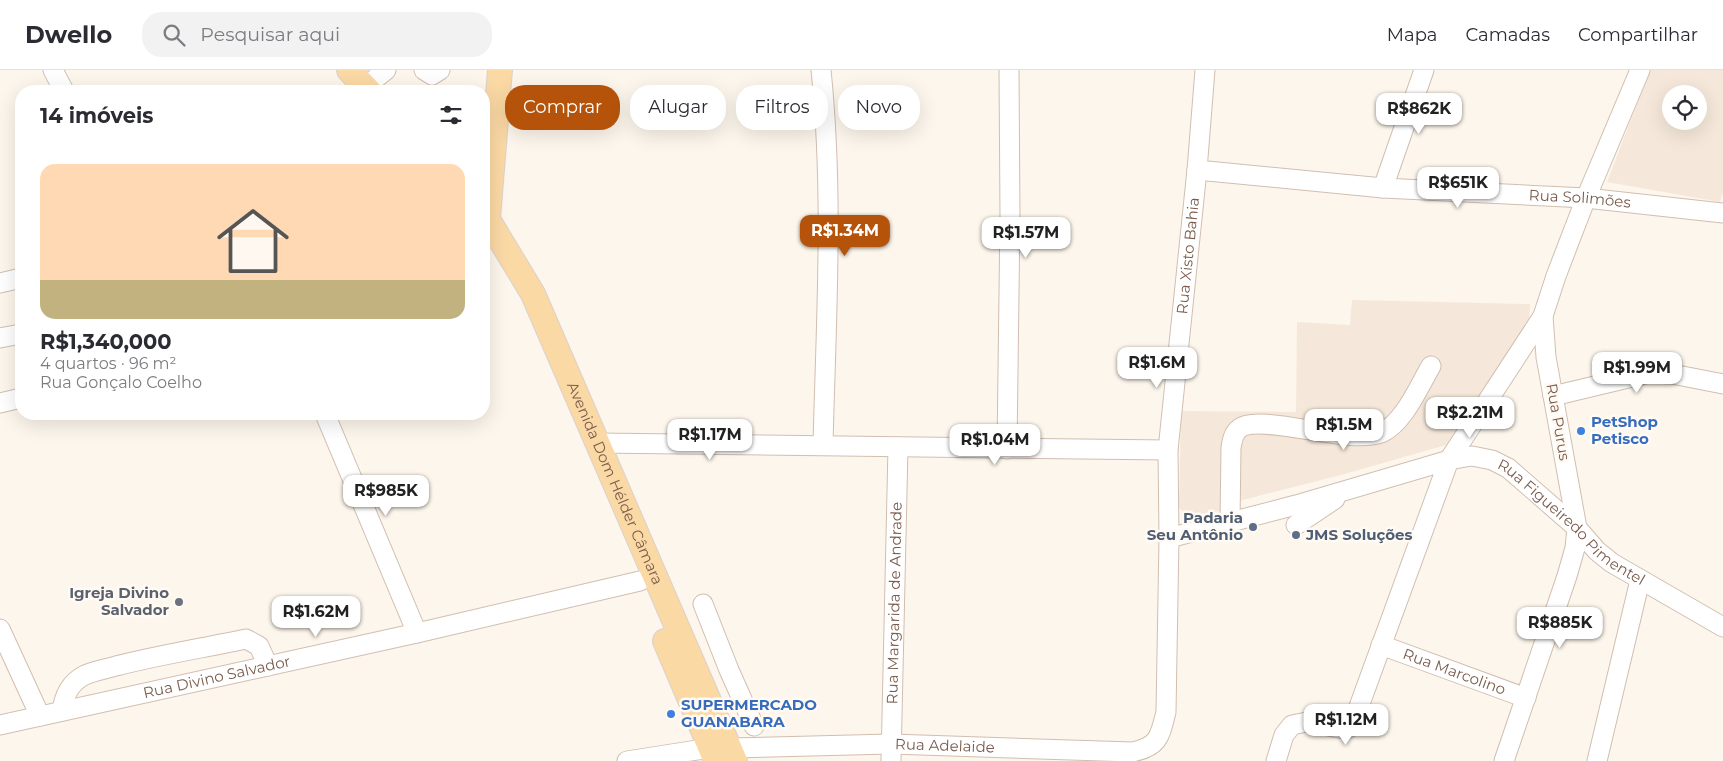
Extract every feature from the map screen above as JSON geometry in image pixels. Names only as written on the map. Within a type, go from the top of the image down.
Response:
[{"type":"main road","points":[[349,70],[377,80]]},
{"type":"main road","points":[[490,147],[500,70]]},
{"type":"main road","name":"Avenida Dom Hélder Câmara","points":[[490,235],[533,294],[701,682],[723,755]]},
{"type":"main road","name":"Avenida Dom Hélder Câmara","points":[[490,239],[640,581],[723,755]]},
{"type":"street","points":[[53,70],[61,85]]},
{"type":"street","points":[[424,70],[434,75],[440,70]]},
{"type":"street","points":[[821,70],[829,222],[823,446]]},
{"type":"street","points":[[1007,449],[1010,216],[1009,70]]},
{"type":"street","name":"Rua Xisto Bahia","points":[[1166,712],[1169,538],[1168,450],[1197,170],[1205,70]]},
{"type":"street","points":[[1383,188],[1424,70]]},
{"type":"street","points":[[1276,761],[1288,730],[1297,723],[1307,722],[1344,729],[1349,728],[1353,723],[1449,460],[1544,316],[1556,276],[1586,198],[1640,70]]},
{"type":"street","name":"Rua Solimões","points":[[1197,170],[1383,188],[1586,198],[1723,213]]},
{"type":"street","points":[[0,283],[15,279]]},
{"type":"street","name":"Rua Purus","points":[[1544,316],[1544,339],[1552,396],[1578,528]]},
{"type":"street","points":[[0,338],[15,335]]},
{"type":"street","points":[[1230,522],[1232,443],[1240,427],[1256,423],[1319,432],[1371,435],[1382,432],[1400,419],[1431,366]]},
{"type":"street","points":[[1552,396],[1648,373],[1672,374],[1723,384]]},
{"type":"street","points":[[0,403],[15,399]]},
{"type":"street","points":[[327,420],[417,633]]},
{"type":"street","points":[[596,443],[1168,450]]},
{"type":"street","name":"Rua Margarida de Andrade","points":[[891,752],[898,447]]},
{"type":"street","name":"Rua Figueiredo Pimentel","points":[[1169,538],[1449,460],[1472,456],[1492,460],[1508,468],[1578,528],[1596,551],[1640,580],[1723,626]]},
{"type":"street","name":"Rua Figueiredo Pimentel","points":[[1296,525],[1353,488]]},
{"type":"street","points":[[1504,761],[1575,548],[1578,528]]},
{"type":"street","points":[[1598,761],[1640,580]]},
{"type":"street","name":"Rua Divino Salvador","points":[[0,726],[640,581]]},
{"type":"street","points":[[703,604],[754,726]]},
{"type":"street","points":[[0,629],[40,716]]},
{"type":"street","points":[[62,711],[67,691],[84,675],[130,663],[246,639],[259,646],[268,666]]},
{"type":"street","name":"Rua Marcolino","points":[[1381,645],[1526,698]]},
{"type":"street","points":[[701,682],[729,670]]},
{"type":"street","name":"Rua Adelaide","points":[[627,761],[723,755],[891,752],[1132,752],[1145,750],[1160,736],[1166,712]]},
{"type":"shaded area","points":[[1650,70],[1723,70],[1723,192],[1720,202],[1607,182]]},
{"type":"shaded area","points":[[1352,300],[1530,304],[1529,323],[1446,445],[1341,475],[1239,501],[1225,510],[1191,516],[1183,512],[1179,507],[1181,411],[1296,412],[1297,322],[1350,325]]},
{"type":"place","name":"PetShop Petisco","points":[[1581,431]]},
{"type":"place","name":"Padaria Seu Antônio","points":[[1253,527]]},
{"type":"place","name":"JMS Soluções","points":[[1296,535]]},
{"type":"place","name":"Igreja Divino Salvador","points":[[179,602]]},
{"type":"place","name":"SUPERMERCADO GUANABARA","points":[[671,714]]}]
